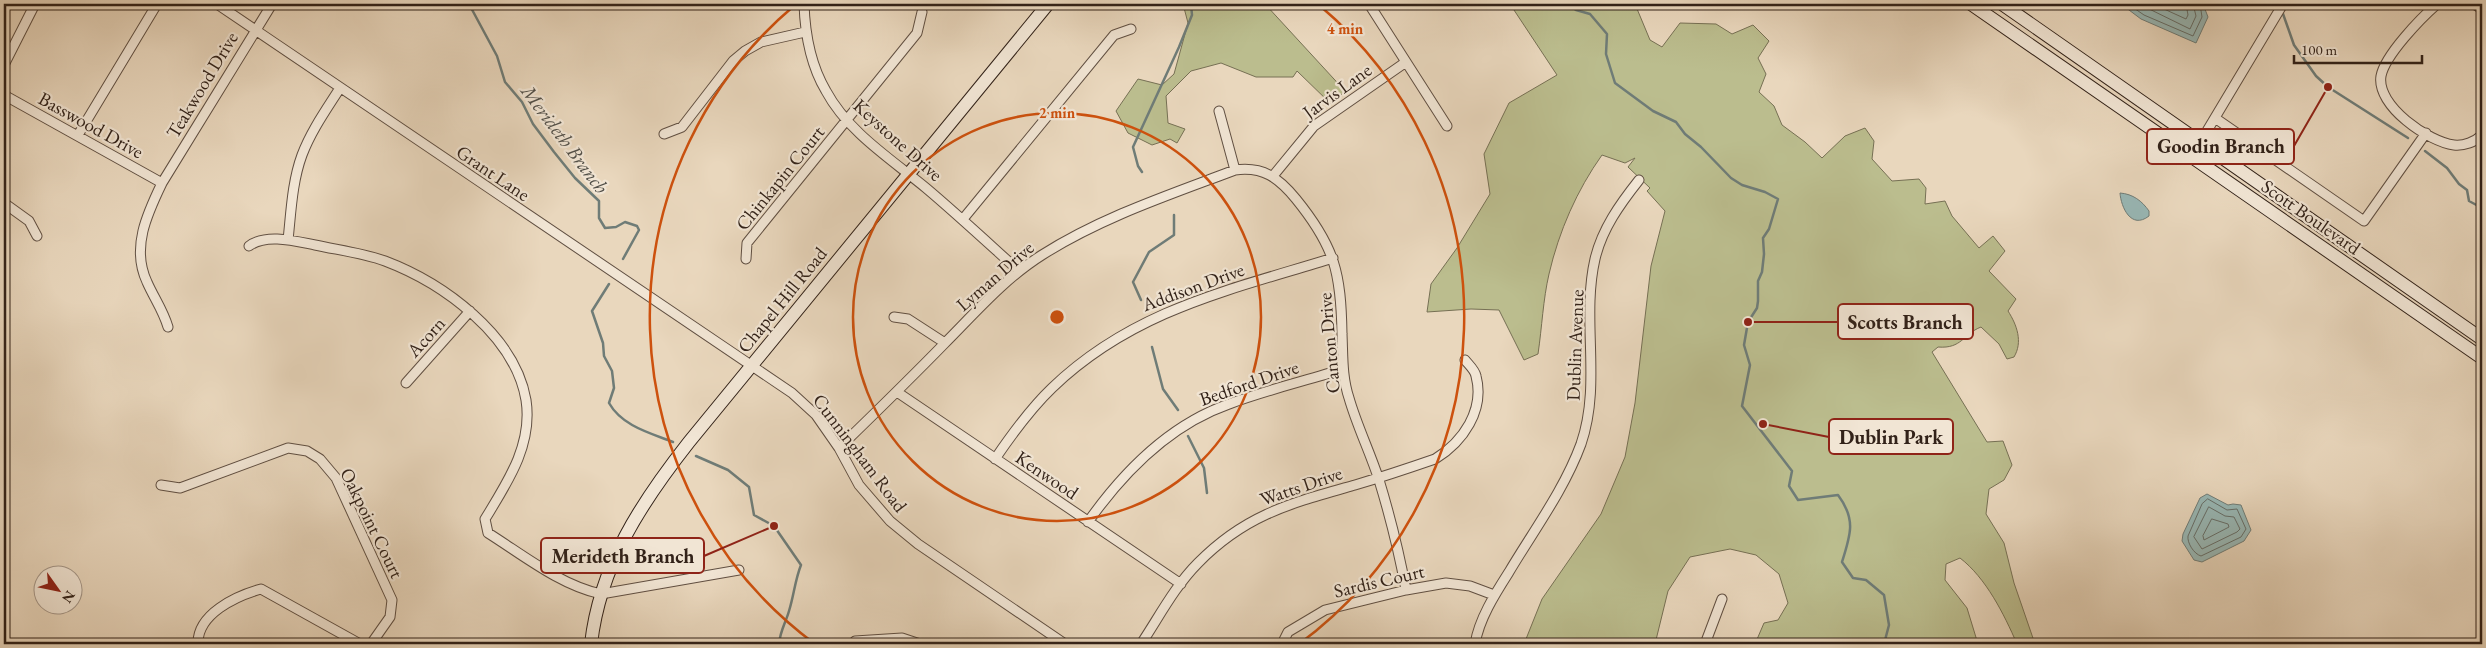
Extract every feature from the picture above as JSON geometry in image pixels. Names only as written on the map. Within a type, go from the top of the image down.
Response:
[{"type":"main road","name":"Chapel Hill Road","points":[[591,644],[601,594],[616,553],[642,505],[689,442],[752,368],[908,173],[1048,4]]},
{"type":"main road","name":"Scott Boulevard","points":[[1971,4],[2482,358]]},
{"type":"main road","name":"Scott Boulevard","points":[[2002,4],[2482,338]]},
{"type":"street","points":[[4,65],[35,4]]},
{"type":"street","points":[[78,135],[156,4]]},
{"type":"street","name":"Grant Lane","points":[[217,4],[752,368]]},
{"type":"street","name":"Teakwood Drive","points":[[168,327],[162,310],[146,281],[140,257],[142,233],[147,215],[162,183],[254,29],[272,4]]},
{"type":"street","name":"Keystone Drive","points":[[804,4],[805,32],[813,62],[826,91],[847,121],[962,219],[1019,271]]},
{"type":"street","points":[[1369,4],[1447,126]]},
{"type":"street","points":[[2192,156],[2283,4]]},
{"type":"street","points":[[2437,4],[2424,15],[2393,54],[2382,74],[2383,93],[2399,116],[2441,141],[2454,145],[2465,144],[2482,135]]},
{"type":"street","points":[[2474,4],[2482,9]]},
{"type":"street","name":"Chinkapin Court","points":[[746,259],[747,243],[917,33],[922,12]]},
{"type":"street","points":[[962,219],[1114,35],[1131,29]]},
{"type":"street","points":[[664,134],[682,127],[733,61],[745,51],[761,42],[805,32]]},
{"type":"street","name":"Jarvis Lane","points":[[1273,176],[1314,126],[1406,62]]},
{"type":"street","points":[[288,240],[292,198],[301,157],[315,126],[340,88]]},
{"type":"street","name":"Basswood Drive","points":[[4,96],[78,135],[162,183]]},
{"type":"street","points":[[1219,111],[1235,170]]},
{"type":"street","points":[[2215,118],[2364,221],[2426,133]]},
{"type":"street","name":"Canton Drive","points":[[1235,170],[1254,169],[1273,176],[1287,188],[1313,220],[1334,258],[1342,302],[1343,369],[1348,397],[1378,478],[1394,530],[1406,590]]},
{"type":"street","name":"Lyman Drive","points":[[839,448],[946,343],[983,302],[1019,271],[1079,233],[1124,211],[1235,170]]},
{"type":"street","name":"Dublin Avenue","points":[[1475,644],[1494,595],[1570,472],[1581,442],[1589,412],[1592,379],[1590,311],[1595,259],[1606,227],[1639,180]]},
{"type":"street","points":[[4,203],[29,221],[37,236]]},
{"type":"street","points":[[249,246],[257,240],[288,240],[385,261],[430,282],[470,312],[506,354],[526,400],[526,435],[514,471],[485,519],[488,533],[567,581],[585,590],[601,594],[739,570]]},
{"type":"street","name":"Addison Drive","points":[[995,459],[1023,419],[1051,388],[1082,361],[1115,337],[1153,317],[1189,302],[1334,258]]},
{"type":"street","name":"Acorn","points":[[406,383],[470,312]]},
{"type":"street","points":[[894,317],[908,318],[946,343]]},
{"type":"street","name":"Watts Drive","points":[[1141,644],[1181,584],[1216,545],[1259,516],[1288,504],[1435,459],[1450,449],[1464,433],[1473,417],[1477,400],[1476,374],[1465,360]]},
{"type":"street","name":"Cunningham Road","points":[[752,368],[792,393],[816,415],[839,448],[859,485],[890,521],[918,544],[1065,644]]},
{"type":"street","name":"Bedford Drive","points":[[1088,522],[1109,492],[1132,466],[1159,443],[1199,417],[1228,404],[1343,369]]},
{"type":"street","name":"Kenwood","points":[[896,392],[1181,584]]},
{"type":"street","name":"Oakpoint Court","points":[[161,485],[180,488],[288,448],[306,451],[320,459],[336,478],[392,600],[390,617],[371,644]]},
{"type":"street","name":"Sardis Court","points":[[1282,644],[1288,632],[1325,610],[1406,590],[1446,584],[1470,586],[1494,595]]},
{"type":"street","points":[[198,644],[198,633],[210,616],[240,594],[261,589],[360,644]]},
{"type":"street","points":[[1706,644],[1722,599]]},
{"type":"street","points":[[855,641],[902,638],[920,644]]},
{"type":"green space","points":[[1183,4],[1265,4],[1345,91],[1331,104],[1297,71],[1293,77],[1256,77],[1221,63],[1191,71],[1166,96],[1168,123],[1185,129],[1177,143],[1170,139],[1152,145],[1128,133],[1116,111],[1138,79],[1162,85],[1174,74],[1188,23]]},
{"type":"green space","points":[[1510,4],[1635,4],[1650,40],[1662,47],[1680,23],[1716,24],[1732,34],[1753,25],[1769,41],[1758,58],[1766,74],[1759,92],[1774,106],[1782,125],[1805,142],[1822,158],[1845,136],[1865,128],[1874,141],[1872,159],[1892,181],[1919,179],[1926,188],[1925,204],[1945,201],[1952,216],[1979,248],[1993,236],[2005,251],[1989,271],[2016,299],[2008,311],[2018,334],[2017,351],[2014,357],[2007,359],[1999,344],[1981,327],[1952,346],[1938,347],[1932,352],[1987,442],[2003,441],[2012,465],[2004,480],[1989,489],[1986,514],[2004,543],[2014,583],[2035,644],[2017,644],[2000,609],[1986,586],[1960,558],[1946,564],[1945,580],[1967,608],[1978,644],[1755,644],[1764,623],[1778,620],[1788,603],[1779,574],[1756,555],[1730,549],[1690,557],[1668,591],[1655,644],[1524,644],[1542,599],[1601,514],[1625,457],[1635,403],[1651,266],[1665,211],[1647,191],[1650,188],[1628,167],[1635,158],[1625,163],[1602,155],[1577,197],[1558,242],[1547,284],[1538,354],[1524,360],[1499,310],[1471,309],[1427,312],[1431,284],[1457,248],[1490,194],[1484,154],[1509,103],[1557,75]]},
{"type":"water","points":[[2121,4],[2203,4],[2208,17],[2196,43],[2141,19]]},
{"type":"water","points":[[2120,193],[2133,196],[2140,201],[2149,211],[2149,216],[2143,220],[2132,219],[2122,204]]},
{"type":"water","points":[[2207,494],[2228,505],[2241,505],[2251,530],[2244,541],[2202,562],[2194,560],[2182,541],[2183,534],[2200,498]]},
{"type":"waterway","name":"Merideth Branch","points":[[469,4],[497,56],[505,82],[522,102],[533,124],[554,152],[575,178],[599,201],[599,218],[605,228],[616,227],[625,222],[637,226],[639,230],[623,259]]},
{"type":"waterway","points":[[1142,172],[1138,166],[1133,147],[1192,15],[1191,4]]},
{"type":"waterway","points":[[1568,4],[1576,10],[1590,14],[1607,34],[1606,54],[1615,83],[1653,111],[1676,122],[1685,134],[1701,147],[1731,178],[1742,185],[1765,192],[1778,199],[1769,229],[1763,238],[1764,254],[1762,272],[1758,281],[1757,308],[1748,322],[1744,345],[1750,365],[1742,406],[1792,471],[1789,486],[1798,500],[1838,495],[1844,504],[1850,519],[1850,527],[1848,543],[1842,562],[1853,578],[1866,580],[1884,595],[1889,625],[1884,644]]},
{"type":"waterway","points":[[2282,11],[2294,45],[2316,76],[2328,87],[2408,138]]},
{"type":"waterway","points":[[2425,151],[2447,168],[2459,184],[2467,190],[2469,201],[2482,208]]},
{"type":"waterway","points":[[1141,300],[1133,282],[1149,252],[1174,235],[1174,215]]},
{"type":"waterway","name":"Merideth Branch","points":[[609,284],[592,311],[603,343],[604,356],[612,371],[614,388],[609,403],[621,418],[637,428],[673,442]]},
{"type":"waterway","points":[[1152,347],[1163,389],[1178,410]]},
{"type":"waterway","points":[[1188,436],[1204,468],[1207,493]]},
{"type":"waterway","name":"Merideth Branch","points":[[696,456],[728,470],[749,487],[754,515],[774,526],[801,565],[779,644]]},
{"type":"place","name":"Goodin Branch","points":[[2328,87]]},
{"type":"place","name":"Scotts Branch","points":[[1748,322]]},
{"type":"place","name":"Dublin Park","points":[[1763,424]]},
{"type":"place","name":"Merideth Branch","points":[[774,526]]}]
